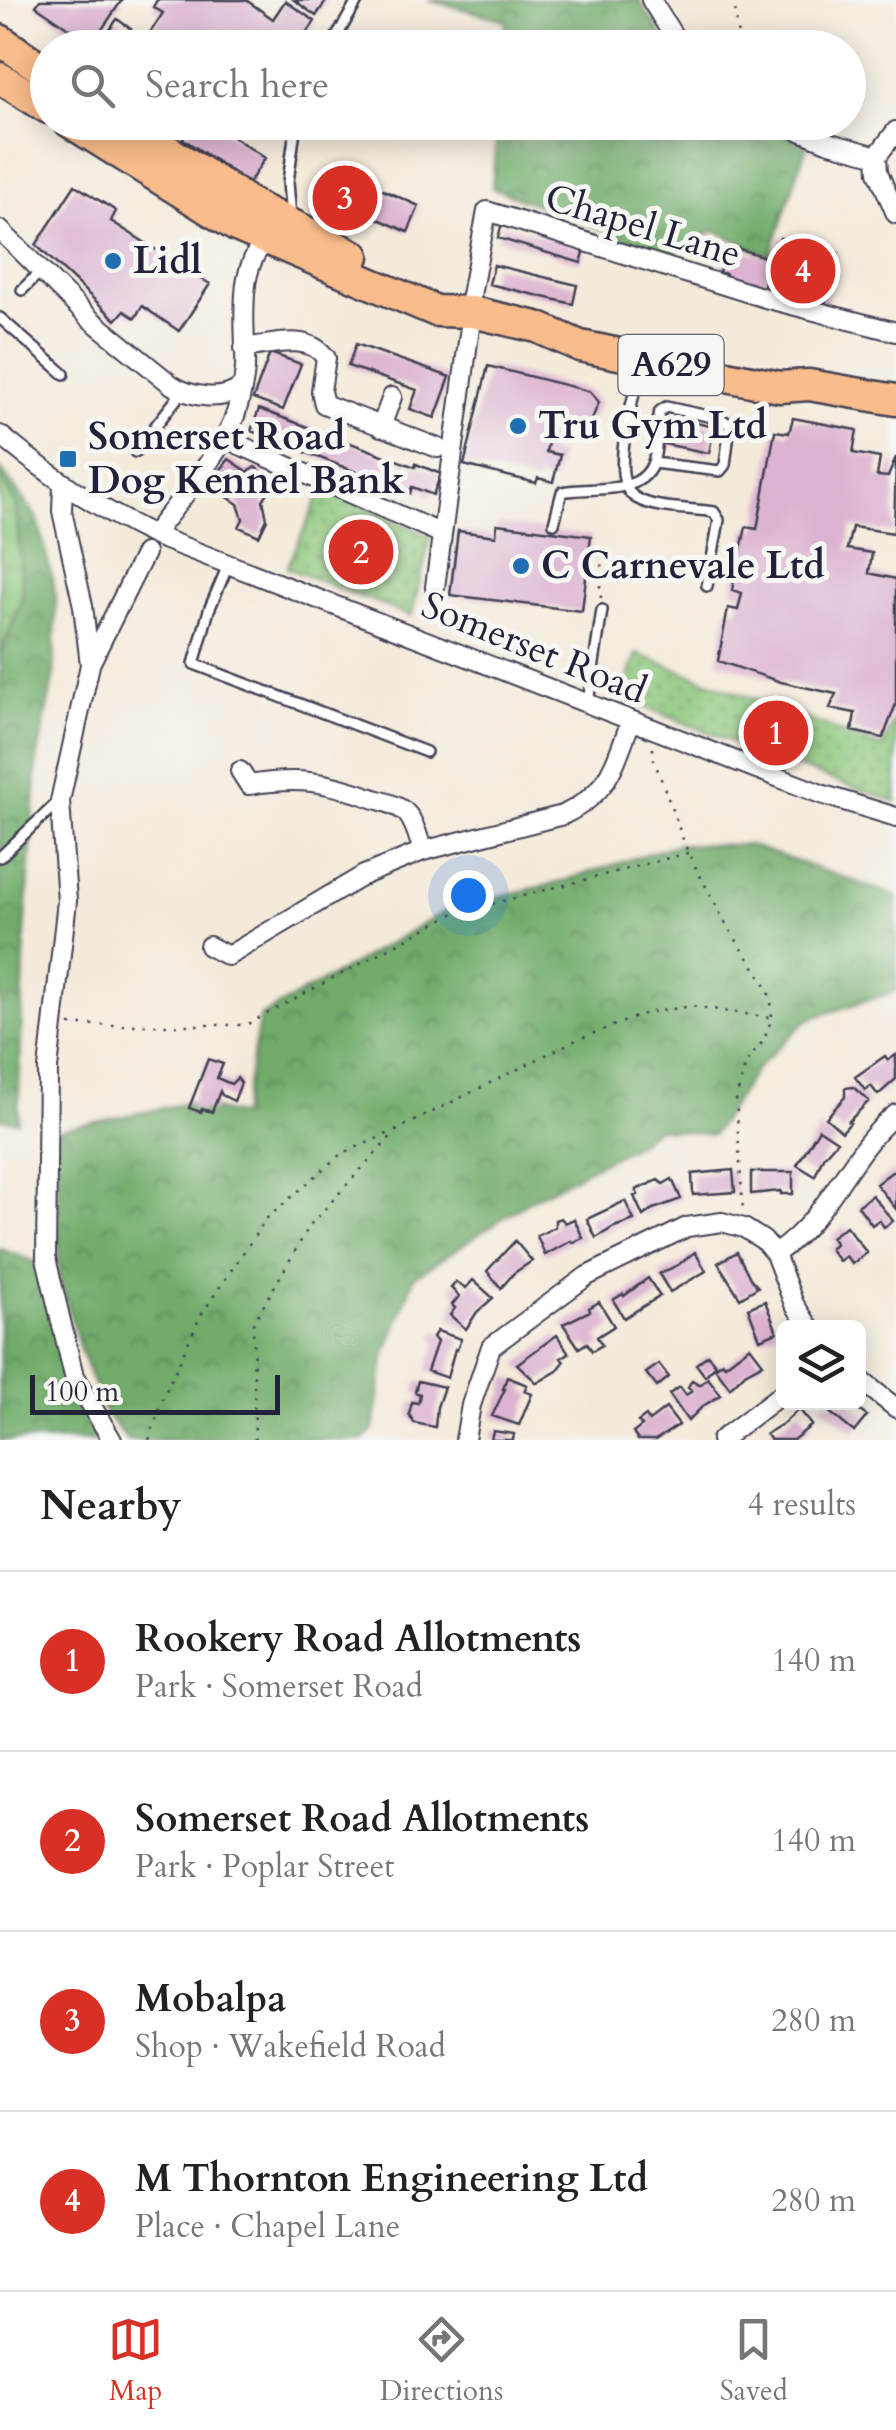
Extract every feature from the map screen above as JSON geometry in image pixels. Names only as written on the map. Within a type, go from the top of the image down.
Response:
[{"type":"highway","points":[[0,40],[30,60]]},
{"type":"highway","points":[[0,78],[30,97]]},
{"type":"highway","name":"A629","points":[[98,140],[200,205],[278,233],[436,311],[470,312],[536,327],[592,330],[770,366],[809,385]]},
{"type":"highway","name":"A629","points":[[151,140],[254,206],[278,233]]},
{"type":"highway","name":"A629","points":[[536,327],[580,346],[780,388],[809,385],[896,400]]},
{"type":"street","points":[[651,0],[670,30]]},
{"type":"street","points":[[896,131],[877,156],[878,172],[896,214]]},
{"type":"street","points":[[822,140],[877,156]]},
{"type":"street","name":"Chapel Lane","points":[[470,312],[487,211],[677,272],[896,332]]},
{"type":"street","points":[[112,1440],[74,1376],[46,1258],[48,1069],[67,901],[60,801],[90,664],[149,544],[224,438],[236,413],[244,380],[248,280],[278,233]]},
{"type":"street","points":[[1,234],[89,318],[182,392],[228,395],[240,388]]},
{"type":"street","points":[[435,587],[470,312]]},
{"type":"street","points":[[244,348],[291,342],[319,348],[326,358],[324,404],[438,448]]},
{"type":"street","points":[[382,427],[392,398]]},
{"type":"street","name":"Somerset Road","points":[[0,435],[149,544],[228,563],[821,794],[896,816]]},
{"type":"street","points":[[224,438],[442,534]]},
{"type":"street","points":[[63,484],[62,511],[84,606],[90,664]]},
{"type":"street","points":[[209,946],[227,965],[364,875],[424,851],[583,806],[600,792],[631,721]]},
{"type":"street","points":[[244,785],[287,778],[310,780],[394,806],[408,815],[424,851]]},
{"type":"street","points":[[775,1254],[796,1240],[819,1216],[863,1150],[896,1114]]},
{"type":"street","points":[[465,1440],[471,1406],[491,1348],[588,1276],[687,1227],[722,1222],[744,1228],[763,1240],[775,1254],[794,1304],[805,1320]]},
{"type":"street","points":[[866,1384],[896,1408]]},
{"type":"street","points":[[720,1440],[776,1398]]},
{"type":"lane","points":[[340,30],[358,0]]},
{"type":"lane","points":[[278,233],[294,140]]},
{"type":"lane","points":[[22,290],[41,271]]},
{"type":"lane","points":[[0,318],[64,374]]},
{"type":"lane","points":[[642,359],[621,460],[625,487],[632,496],[646,502],[714,512],[718,520],[707,586]]},
{"type":"lane","points":[[135,452],[182,392]]},
{"type":"lane","points":[[554,523],[562,492],[625,487],[653,463],[660,412],[666,407],[722,419],[730,426],[725,465],[720,472],[653,463]]},
{"type":"lane","points":[[228,563],[194,664],[426,752]]},
{"type":"lane","points":[[588,703],[602,610]]},
{"type":"lane","points":[[0,857],[60,801]]},
{"type":"path","points":[[734,0],[738,30]]},
{"type":"path","points":[[602,559],[602,610]]},
{"type":"path","points":[[654,748],[653,758],[688,853],[727,926],[764,980],[770,999],[772,1018],[764,1040],[746,1063],[736,1099],[744,1228]]},
{"type":"path","points":[[53,1025],[246,1025],[453,914],[688,853]]},
{"type":"path","points":[[148,1440],[201,1315],[266,1219],[341,1154],[574,1041],[646,1014],[692,1006],[772,1018]]},
{"type":"path","points":[[255,1440],[253,1324],[310,1225],[398,1129]]},
{"type":"green space","points":[[428,0],[639,0],[658,30],[505,30],[506,20]]},
{"type":"green space","points":[[496,140],[796,140],[807,145],[770,256],[715,231],[670,255],[492,188]]},
{"type":"green space","points":[[0,468],[38,519],[56,597],[54,674],[37,761],[18,1121],[0,1119],[0,657],[23,594],[16,506],[0,476]]},
{"type":"green space","points":[[0,476],[16,506],[23,594],[0,657]]},
{"type":"green space","points":[[323,488],[431,536],[411,616],[287,568]]},
{"type":"green space","points":[[637,654],[882,748],[896,717],[896,802],[779,761],[621,697]]},
{"type":"green space","points":[[678,844],[749,845],[896,896],[896,991],[808,1019],[756,1069],[712,1135],[657,1128],[631,1147],[530,1200],[414,1277],[384,1359],[374,1429],[364,1440],[127,1440],[104,1411],[81,1352],[59,1276],[57,1130],[187,1103],[241,1116],[260,1017],[453,907],[557,883]]},
{"type":"green space","points":[[0,1249],[39,1263],[66,1391],[100,1440],[0,1440]]},
{"type":"building","points":[[40,0],[122,0],[102,30],[71,30],[36,6]]},
{"type":"building","points":[[157,0],[246,0],[273,19],[285,1],[315,21],[309,30],[152,30],[163,13],[153,7]]},
{"type":"building","points":[[294,0],[327,0],[316,16]]},
{"type":"building","points":[[117,19],[131,29],[130,30],[110,30]]},
{"type":"building","points":[[184,140],[238,140],[265,158],[249,183]]},
{"type":"building","points":[[338,170],[419,206],[408,232],[326,196]]},
{"type":"building","name":"Lidl","points":[[75,185],[116,211],[111,221],[210,284],[179,331],[142,306],[135,318],[124,311],[116,320],[36,245]]},
{"type":"building","points":[[502,224],[585,249],[581,263],[498,238]]},
{"type":"building","points":[[780,238],[838,253],[825,304],[767,289]]},
{"type":"building","points":[[733,247],[772,259],[762,291],[724,280],[726,274],[719,272],[722,263],[728,265]]},
{"type":"building","points":[[494,265],[577,285],[573,304],[489,284]]},
{"type":"building","points":[[356,344],[450,377],[435,418],[410,409],[417,390],[348,366]]},
{"type":"building","points":[[270,353],[301,364],[283,410],[253,399]]},
{"type":"building","name":"Tru Gym Ltd","points":[[488,366],[589,391],[599,402],[590,424],[580,428],[564,424],[561,435],[550,433],[546,452],[560,455],[553,482],[538,478],[536,483],[464,465]]},
{"type":"building","points":[[259,409],[441,474],[433,495],[412,487],[410,493],[251,431]]},
{"type":"building","points":[[665,416],[714,427],[709,453],[659,443]]},
{"type":"building","points":[[793,418],[857,430],[853,453],[880,458],[877,476],[888,477],[896,457],[894,533],[852,527],[847,549],[872,553],[869,573],[896,579],[896,704],[883,738],[852,731],[855,713],[830,708],[836,694],[781,682],[718,661],[728,608],[738,610],[742,593],[732,590],[746,527],[757,529],[775,431],[789,433]]},
{"type":"building","points":[[229,459],[248,472],[255,467],[275,482],[263,500],[267,519],[259,536],[239,527],[243,519],[238,504],[209,485]]},
{"type":"building","name":"C Carnevale Ltd","points":[[497,524],[591,536],[582,611],[450,595],[458,531],[496,536]]},
{"type":"building","points":[[896,1055],[896,1079],[878,1095],[871,1086],[865,1090],[855,1077],[885,1056],[888,1060]]},
{"type":"building","points":[[208,1059],[223,1064],[217,1078],[231,1084],[237,1078],[241,1083],[234,1101],[220,1091],[212,1112],[201,1112],[189,1108]]},
{"type":"building","points":[[853,1087],[869,1101],[842,1132],[826,1118],[845,1097],[845,1088]]},
{"type":"building","points":[[819,1129],[837,1141],[823,1157],[815,1176],[797,1165]]},
{"type":"building","points":[[733,1170],[735,1192],[693,1195],[692,1174]]},
{"type":"building","points":[[893,1171],[896,1175],[896,1209],[876,1184]]},
{"type":"building","points":[[751,1172],[793,1172],[793,1194],[751,1194]]},
{"type":"building","points":[[672,1179],[681,1199],[643,1216],[634,1196],[638,1195],[636,1190],[658,1180],[663,1184]]},
{"type":"building","points":[[872,1195],[893,1221],[884,1227],[879,1220],[872,1225],[858,1206]]},
{"type":"building","points":[[625,1201],[634,1220],[596,1238],[587,1219]]},
{"type":"building","points":[[561,1218],[565,1223],[574,1219],[583,1238],[545,1255],[537,1236],[555,1227],[555,1220]]},
{"type":"building","points":[[846,1226],[867,1253],[852,1264],[846,1256],[839,1261],[830,1249],[836,1244],[831,1237]]},
{"type":"building","points":[[515,1241],[532,1261],[501,1288],[487,1271]]},
{"type":"building","points":[[695,1252],[706,1271],[670,1292],[659,1274]]},
{"type":"building","points":[[737,1252],[758,1287],[740,1298],[718,1263]]},
{"type":"building","points":[[648,1278],[660,1296],[624,1318],[613,1300]]},
{"type":"building","points":[[473,1280],[493,1298],[466,1329],[450,1315],[459,1296],[451,1288],[456,1282],[466,1288]]},
{"type":"building","points":[[765,1301],[776,1332],[760,1339],[748,1308]]},
{"type":"building","points":[[599,1302],[614,1326],[597,1337],[602,1345],[592,1351],[587,1343],[579,1348],[563,1324]]},
{"type":"building","points":[[437,1331],[461,1339],[447,1378],[427,1371]]},
{"type":"building","points":[[557,1335],[569,1353],[561,1358],[564,1362],[557,1371],[537,1383],[517,1364]]},
{"type":"building","points":[[750,1346],[763,1363],[730,1388],[715,1368]]},
{"type":"building","points":[[708,1355],[716,1365],[705,1376],[696,1364]]},
{"type":"building","points":[[659,1364],[669,1377],[657,1387],[646,1373]]},
{"type":"building","points":[[507,1377],[527,1385],[524,1391],[532,1394],[519,1425],[492,1416]]},
{"type":"building","points":[[708,1378],[721,1395],[688,1421],[669,1394],[680,1387],[686,1395],[692,1391],[688,1387],[692,1380],[700,1385]]},
{"type":"building","points":[[418,1381],[444,1387],[435,1427],[414,1423],[409,1414],[412,1402],[418,1403]]},
{"type":"building","points":[[666,1408],[679,1425],[655,1440],[638,1440],[633,1433],[642,1426],[638,1422],[646,1416],[649,1421]]},
{"type":"building","points":[[800,1410],[812,1425],[793,1440],[771,1440],[766,1434]]},
{"type":"building","points":[[827,1410],[858,1410],[867,1416],[854,1432]]},
{"type":"building","points":[[493,1431],[514,1434],[513,1440],[491,1440]]},
{"type":"place","name":"Mobalpa","points":[[345,198]]},
{"type":"place","name":"Lidl","points":[[113,261]]},
{"type":"place","name":"M Thornton Engineering Ltd","points":[[803,271]]},
{"type":"place","name":"Tru Gym Ltd","points":[[518,426]]},
{"type":"place","name":"Somerset Road Dog Kennel Bank","points":[[68,459]]},
{"type":"place","name":"Somerset Road Allotments","points":[[361,552]]},
{"type":"place","name":"C Carnevale Ltd","points":[[521,566]]},
{"type":"place","name":"Rookery Road Allotments","points":[[776,733]]}]
